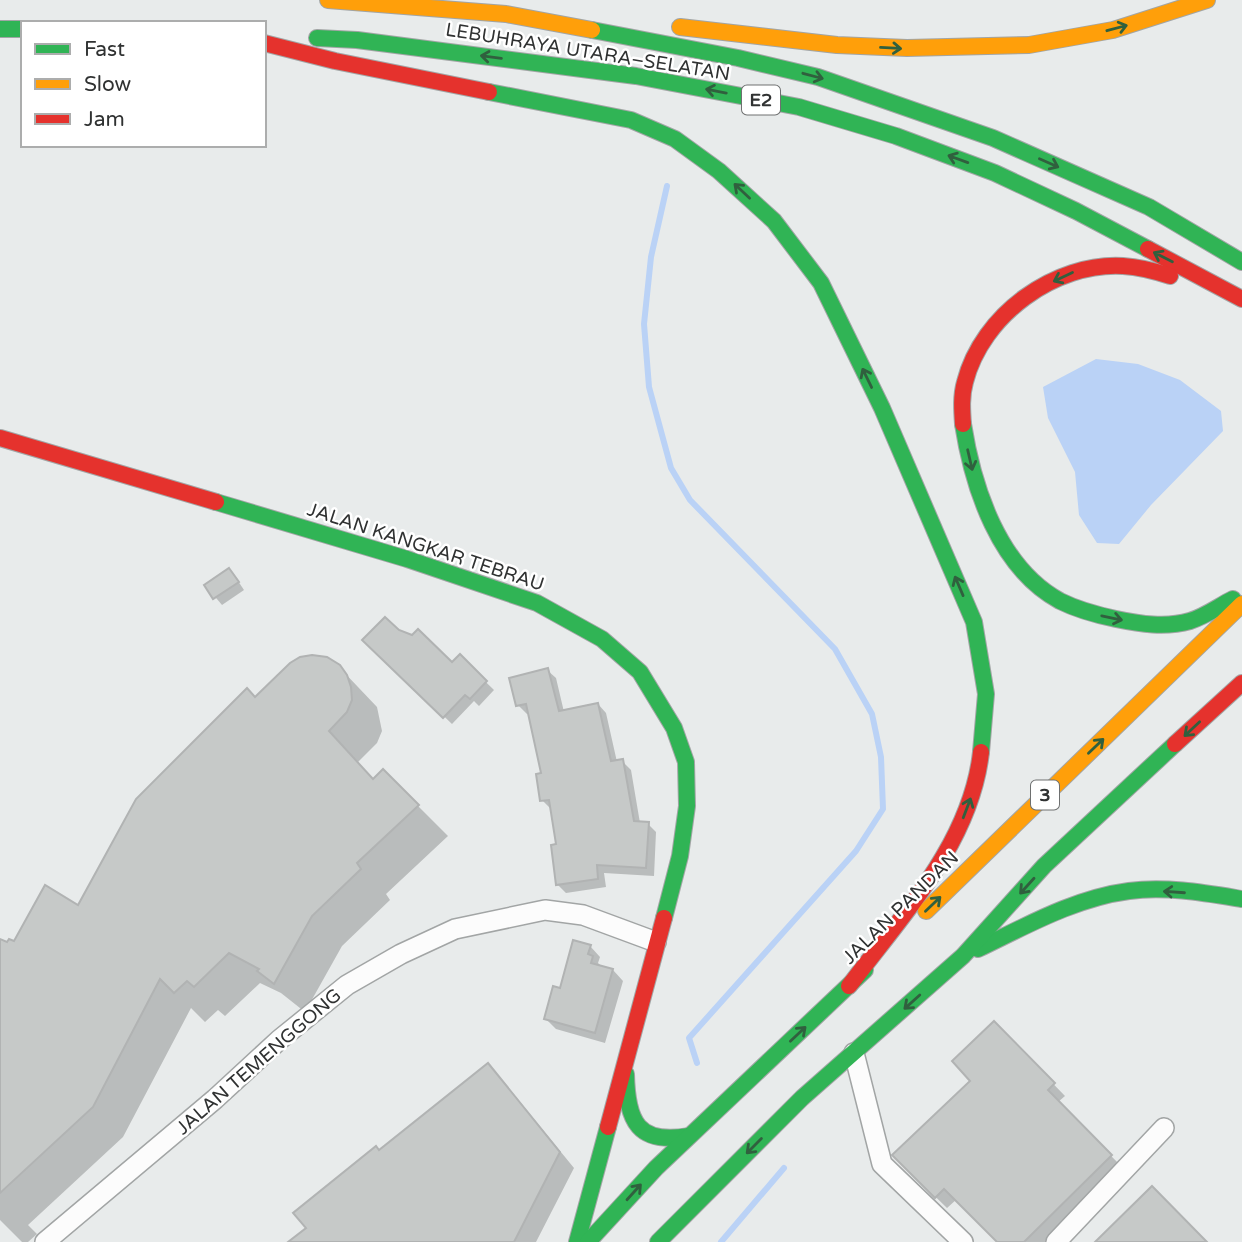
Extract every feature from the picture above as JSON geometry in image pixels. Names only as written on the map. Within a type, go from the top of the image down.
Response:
[{"type":"main road","name":"LEBUHRAYA UTARA–SELATAN","points":[[328,0],[506,14],[738,58],[818,77],[993,138],[1149,207],[1242,262]]},
{"type":"main road","points":[[506,14],[660,26],[837,45],[987,47],[1029,45],[1113,30],[1207,0]]},
{"type":"main road","points":[[0,29],[21,29]]},
{"type":"main road","name":"LEBUHRAYA UTARA–SELATAN","points":[[266,36],[357,40],[505,58],[636,76],[799,107],[896,135],[995,173],[1076,211],[1242,299]]},
{"type":"main road","points":[[266,44],[335,61],[631,120],[675,139],[719,171],[774,221],[821,283],[882,408],[974,622],[986,694],[981,756],[969,808],[939,865],[849,986]]},
{"type":"main road","points":[[1224,288],[1188,282],[1151,269],[1113,265],[1094,266],[1073,272],[1040,288],[1011,308],[989,334],[969,368],[962,398],[963,429],[974,480],[989,517],[1010,554],[1052,596],[1091,614],[1164,625],[1195,620],[1242,594]]},
{"type":"main road","name":"JALAN KANGKAR TEBRAU","points":[[0,438],[407,559],[537,603],[602,639],[640,672],[674,728],[686,762],[687,806],[680,856],[577,1242]]},
{"type":"main road","name":"JALAN PANDAN","points":[[588,1242],[656,1168],[849,986],[1242,604]]},
{"type":"main road","points":[[658,1242],[802,1098],[963,956],[1044,866],[1242,683]]},
{"type":"main road","points":[[963,956],[1069,908],[1128,891],[1202,893],[1242,899]]},
{"type":"main road","name":"JALAN KANGKAR TEBRAU","points":[[625,1054],[626,1093],[634,1119],[645,1133],[661,1140],[689,1136]]},
{"type":"street","name":"JALAN TEMENGGONG","points":[[45,1242],[215,1099],[279,1040],[347,985],[401,954],[455,929],[545,910],[583,915],[656,942]]},
{"type":"street","points":[[855,1053],[883,1164],[963,1242]]},
{"type":"street","points":[[1056,1242],[1164,1128]]},
{"type":"water","points":[[1096,359],[1138,364],[1180,380],[1221,411],[1223,431],[1151,505],[1119,544],[1097,543],[1079,515],[1075,472],[1048,418],[1043,387]]},
{"type":"building","points":[[229,568],[239,582],[213,599],[204,585]]},
{"type":"building","points":[[385,617],[399,630],[412,635],[418,629],[452,662],[460,654],[487,681],[470,699],[465,695],[443,718],[362,640]]},
{"type":"building","points":[[300,657],[327,657],[340,665],[351,687],[352,700],[347,712],[329,731],[373,779],[383,769],[419,805],[357,863],[361,869],[312,916],[274,984],[257,971],[259,969],[229,953],[194,987],[187,981],[174,993],[160,979],[93,1107],[0,1193],[0,939],[14,941],[45,885],[78,905],[136,799],[247,688],[255,697],[290,663]]},
{"type":"building","points":[[548,668],[559,711],[598,703],[611,761],[623,759],[634,821],[649,822],[646,868],[597,865],[598,879],[556,885],[551,845],[556,844],[549,800],[540,801],[536,774],[541,773],[526,704],[516,706],[509,678]]},
{"type":"building","points":[[573,940],[591,945],[588,954],[593,956],[591,963],[613,969],[595,1033],[544,1019],[553,986],[560,988]]},
{"type":"building","points":[[994,1021],[1055,1083],[1048,1090],[1112,1155],[1024,1242],[997,1242],[944,1189],[935,1198],[892,1155],[970,1081],[952,1061]]},
{"type":"building","points":[[488,1063],[560,1152],[514,1242],[288,1242],[306,1228],[293,1213],[376,1146],[379,1150]]},
{"type":"building","points":[[1152,1186],[1207,1242],[1095,1242]]},
{"type":"waterway","points":[[667,186],[651,257],[644,324],[649,387],[671,468],[690,500],[835,649],[872,714],[881,757],[883,809],[856,851],[689,1038],[697,1063]]},
{"type":"waterway","points":[[721,1242],[784,1168]]},
{"type":"traffic: fast","points":[[0,29],[21,29]]},
{"type":"traffic: fast","points":[[592,30],[738,58],[818,77],[993,138],[1149,207],[1242,262]]},
{"type":"traffic: fast","points":[[317,38],[357,40],[636,76],[799,107],[896,136],[995,173],[1148,249]]},
{"type":"traffic: fast","points":[[489,92],[631,120],[675,139],[719,171],[774,221],[821,283],[882,408],[974,622],[986,694],[981,752]]},
{"type":"traffic: fast","points":[[963,424],[974,474],[992,524],[1021,568],[1039,587],[1060,601],[1109,617],[1162,625],[1196,619],[1233,599]]},
{"type":"traffic: fast","points":[[216,502],[407,559],[537,603],[602,639],[640,672],[674,728],[686,762],[687,806],[680,856],[664,918]]},
{"type":"traffic: fast","points":[[658,1242],[802,1098],[963,956],[1044,866],[1175,744]]},
{"type":"traffic: fast","points":[[978,949],[1070,906],[1129,891],[1171,890],[1242,899]]},
{"type":"traffic: fast","points":[[588,1242],[656,1168],[865,970]]},
{"type":"traffic: fast","points":[[626,1074],[629,1105],[639,1126],[658,1137],[689,1136]]},
{"type":"traffic: fast","points":[[577,1242],[608,1127]]},
{"type":"traffic: slow","points":[[328,0],[506,14],[592,30]]},
{"type":"traffic: slow","points":[[680,27],[837,45],[907,48],[1029,45],[1113,30],[1207,0]]},
{"type":"traffic: slow","points":[[926,911],[1242,604]]},
{"type":"traffic: jam","points":[[266,44],[335,61],[489,92]]},
{"type":"traffic: jam","points":[[1148,249],[1242,299]]},
{"type":"traffic: jam","points":[[963,424],[963,392],[974,358],[987,335],[1025,297],[1048,283],[1097,267],[1123,266],[1170,276]]},
{"type":"traffic: jam","points":[[0,438],[216,502]]},
{"type":"traffic: jam","points":[[1175,744],[1242,683]]},
{"type":"traffic: jam","points":[[849,986],[911,905],[949,847],[964,817],[975,785],[981,752]]},
{"type":"traffic: jam","points":[[608,1127],[664,918]]}]
